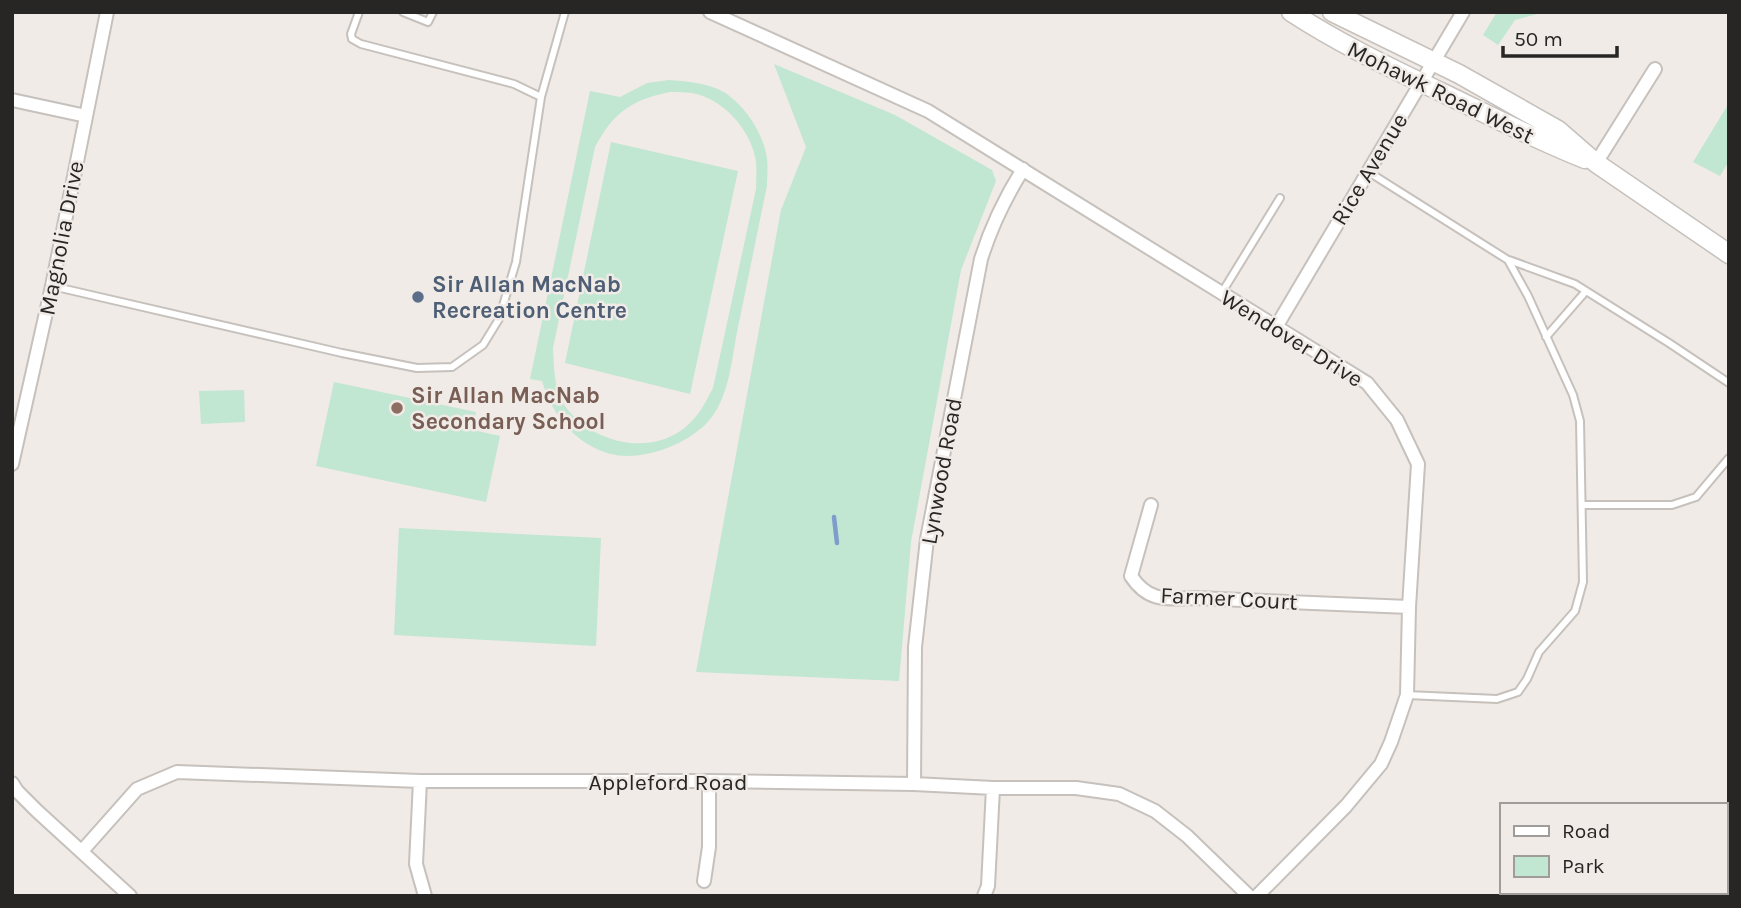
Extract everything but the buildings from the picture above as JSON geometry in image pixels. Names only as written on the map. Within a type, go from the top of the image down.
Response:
[{"type":"main road","name":"Mohawk Road West","points":[[1291,12],[1329,37],[1422,84],[1549,145],[1596,163]]},
{"type":"main road","name":"Mohawk Road West","points":[[1332,12],[1435,62],[1558,130],[1596,163],[1729,254]]},
{"type":"street","name":"Magnolia Drive","points":[[12,464],[17,420],[52,286],[107,12]]},
{"type":"street","name":"Wendover Drive","points":[[710,12],[928,111],[1367,383],[1397,420],[1418,464],[1409,607],[1407,695],[1381,764],[1346,806],[1258,896]]},
{"type":"street","name":"Rice Avenue","points":[[1276,327],[1464,12]]},
{"type":"street","points":[[1596,163],[1655,69]]},
{"type":"street","points":[[12,100],[86,116]]},
{"type":"street","name":"Lynwood Road","points":[[914,784],[915,648],[927,539],[981,259],[990,231],[1009,190],[1023,169]]},
{"type":"street","name":"Farmer Court","points":[[1151,505],[1131,576],[1138,587],[1151,595],[1162,599],[1409,607]]},
{"type":"street","name":"Appleford Road","points":[[82,851],[137,789],[177,772],[421,781],[709,781],[1076,788],[1119,794],[1155,811],[1187,836],[1249,896]]},
{"type":"street","points":[[421,781],[416,863],[425,896]]},
{"type":"street","points":[[704,881],[709,847],[709,781]]},
{"type":"street","points":[[12,783],[37,811],[130,896]]},
{"type":"street","points":[[984,896],[988,886],[993,788]]},
{"type":"lane","points":[[359,12],[351,34],[352,39],[361,44],[514,84],[541,97]]},
{"type":"lane","points":[[404,12],[428,22],[433,12]]},
{"type":"lane","points":[[52,286],[331,351],[416,368],[452,367],[483,345],[499,319],[516,262],[541,97],[564,13]]},
{"type":"lane","points":[[1367,171],[1508,260],[1575,284],[1729,383]]},
{"type":"lane","points":[[1221,294],[1280,198]]},
{"type":"lane","points":[[1407,695],[1497,699],[1518,692],[1528,679],[1539,652],[1575,611],[1583,582],[1580,421],[1573,395],[1508,260]]},
{"type":"lane","points":[[1546,337],[1586,291]]},
{"type":"lane","points":[[1582,505],[1672,505],[1696,497],[1729,458]]},
{"type":"green space","points":[[1497,12],[1545,12],[1515,20],[1498,45],[1483,35]]},
{"type":"green space","points":[[774,64],[895,115],[992,170],[996,181],[961,270],[911,542],[899,681],[696,672],[781,210],[806,147]]},
{"type":"green space","points":[[669,80],[688,82],[718,89],[727,94],[757,128],[767,159],[767,186],[729,374],[717,408],[702,427],[679,443],[651,453],[623,456],[598,450],[576,436],[559,417],[542,381],[530,379],[590,91],[620,97],[647,83]],"holes":[[[673,92],[704,96],[725,109],[742,127],[753,149],[756,189],[713,388],[696,416],[674,435],[658,441],[624,442],[591,430],[565,406],[557,386],[553,348],[595,147],[609,125],[625,109],[644,99]]]},
{"type":"green space","points":[[1729,103],[1729,161],[1720,176],[1693,162]]},
{"type":"green space","points":[[611,142],[738,171],[690,394],[565,363]]},
{"type":"green space","points":[[334,382],[476,412],[473,430],[500,436],[486,502],[316,466]]},
{"type":"green space","points":[[244,390],[245,422],[201,424],[199,391]]},
{"type":"green space","points":[[399,528],[601,538],[596,646],[394,635]]},
{"type":"waterway","points":[[834,517],[837,543]]},
{"type":"place","name":"Sir Allan MacNab Recreation Centre","points":[[418,297]]},
{"type":"place","name":"Sir Allan MacNab Secondary School","points":[[397,408]]}]
